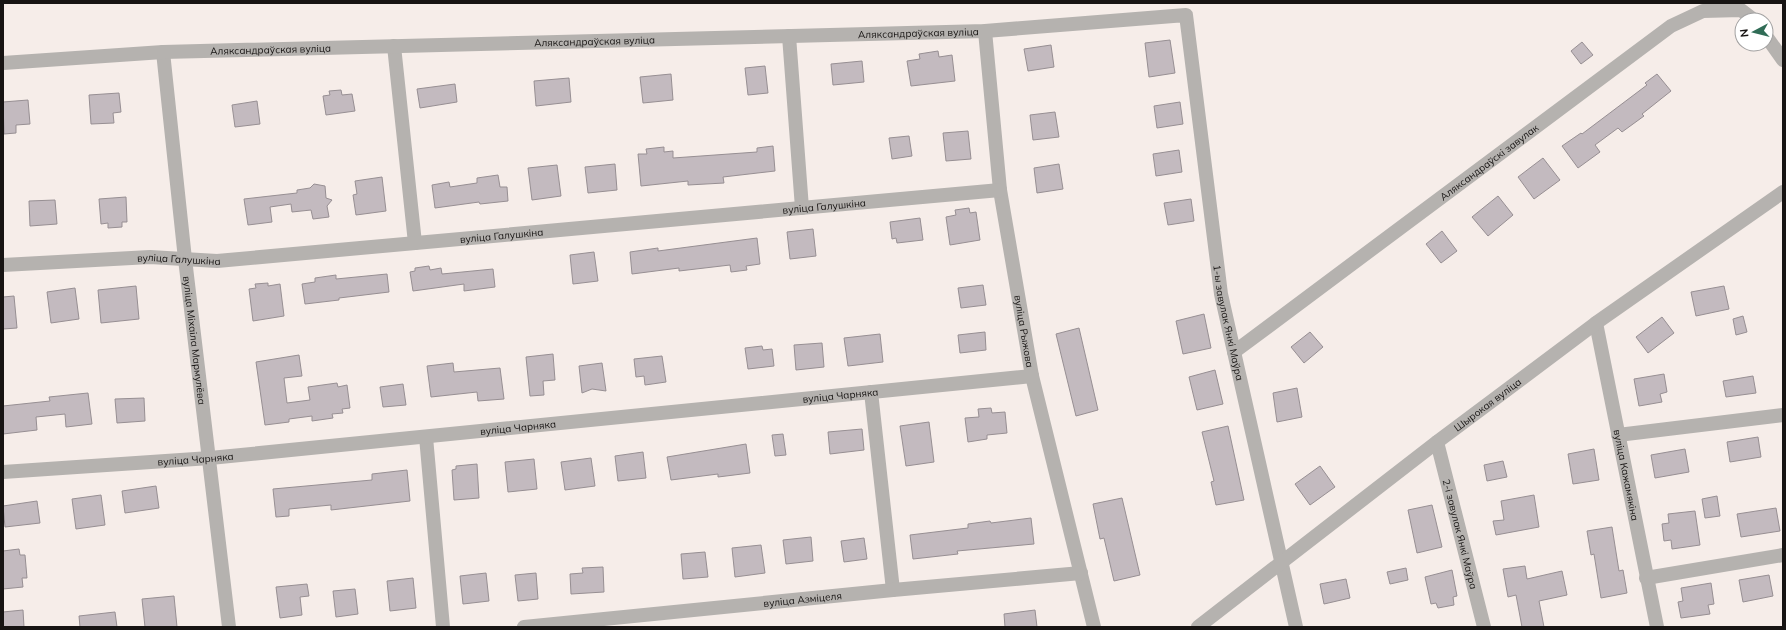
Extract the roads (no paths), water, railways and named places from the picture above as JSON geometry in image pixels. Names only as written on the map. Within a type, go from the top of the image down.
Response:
[{"type":"street","name":"Аляксандраўскі завулак","points":[[1234,352],[1671,26],[1703,11],[1741,10],[1744,12]]},
{"type":"street","name":"Аляксандраўская вуліца","points":[[3,63],[163,52],[985,31],[1186,15]]},
{"type":"street","name":"1-ы завулак Янкі Маўра","points":[[1186,15],[1221,294],[1296,627]]},
{"type":"street","name":"вуліца Рыжова","points":[[985,31],[1000,190],[1032,376],[1094,627]]},
{"type":"street","points":[[789,36],[802,208]]},
{"type":"street","points":[[394,46],[415,243]]},
{"type":"street","points":[[1774,47],[1783,60]]},
{"type":"street","name":"вуліца Міхаіла Мармулёва","points":[[163,52],[185,259],[229,627]]},
{"type":"street","name":"вуліца Галушкіна","points":[[3,265],[150,257],[217,261],[1000,190]]},
{"type":"street","name":"Шырокая вуліца","points":[[1198,627],[1437,442],[1596,323],[1783,192]]},
{"type":"street","name":"вуліца Кажамякіна","points":[[1596,323],[1657,627]]},
{"type":"street","name":"вуліца Чарняка","points":[[3,472],[210,458],[1032,376]]},
{"type":"street","points":[[871,392],[892,590]]},
{"type":"street","points":[[1618,435],[1783,415]]},
{"type":"street","points":[[426,437],[443,627]]},
{"type":"street","name":"2-і завулак Янкі Маўра","points":[[1437,442],[1484,627]]},
{"type":"street","points":[[1646,578],[1783,555]]},
{"type":"street","name":"вуліца Азміцеля","points":[[524,627],[892,590],[1081,573]]}]
